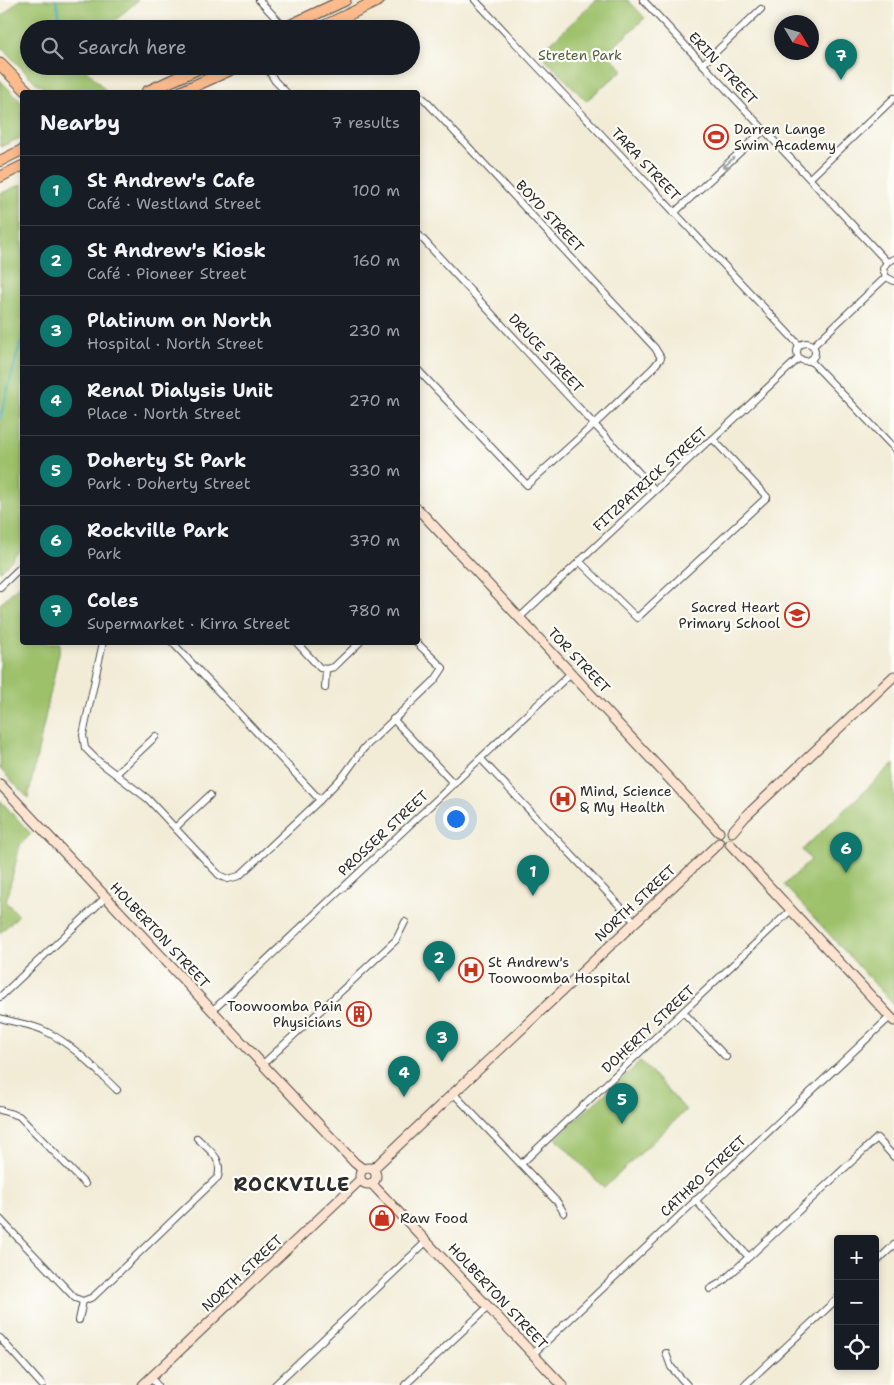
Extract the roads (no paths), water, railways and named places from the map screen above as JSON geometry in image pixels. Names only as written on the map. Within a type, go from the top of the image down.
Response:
[{"type":"highway","points":[[301,20],[345,0]]},
{"type":"highway","points":[[337,20],[379,0]]},
{"type":"highway","points":[[0,64],[26,90]]},
{"type":"highway","points":[[151,90],[184,75]]},
{"type":"highway","points":[[185,90],[218,75]]},
{"type":"main road","points":[[0,161],[20,151]]},
{"type":"main road","points":[[0,177],[20,167]]},
{"type":"street","points":[[259,0],[277,20]]},
{"type":"street","name":"TARA STREET","points":[[475,0],[799,345]]},
{"type":"street","name":"ERIN STREET","points":[[643,0],[764,130],[891,260]]},
{"type":"street","points":[[703,64],[761,9]]},
{"type":"street","points":[[271,75],[284,90]]},
{"type":"street","name":"BOYD STREET","points":[[420,96],[649,341],[661,358],[654,368],[595,424]]},
{"type":"street","points":[[810,178],[894,98]]},
{"type":"street","points":[[674,213],[764,130]]},
{"type":"street","name":"DRUCE STREET","points":[[420,236],[655,490]]},
{"type":"street","points":[[891,260],[883,269],[886,277],[894,281]]},
{"type":"street","points":[[813,346],[886,277]]},
{"type":"street","points":[[805,342],[813,346],[815,352],[810,360],[804,361],[799,358],[796,350],[799,345],[805,342]]},
{"type":"street","name":"FITZPATRICK STREET","points":[[519,618],[799,358]]},
{"type":"street","points":[[810,360],[894,448]]},
{"type":"street","points":[[420,372],[527,485],[595,424]]},
{"type":"street","points":[[580,560],[637,618],[767,498],[713,439]]},
{"type":"street","name":"TOR STREET","points":[[420,511],[719,832]]},
{"type":"street","points":[[0,587],[20,568]]},
{"type":"street","points":[[102,645],[83,735],[85,748],[97,760],[148,800],[176,827],[219,875],[228,879],[240,876],[320,800],[344,775],[364,748],[435,680],[443,668],[419,645]]},
{"type":"street","points":[[175,645],[320,800]]},
{"type":"street","points":[[299,645],[320,668],[326,669],[334,667],[357,645]]},
{"type":"street","points":[[324,688],[326,669]]},
{"type":"street","name":"PROSSER STREET","points":[[212,1011],[571,673]]},
{"type":"street","points":[[732,832],[745,817],[894,676]]},
{"type":"street","points":[[393,719],[454,784]]},
{"type":"street","points":[[116,774],[156,736]]},
{"type":"street","points":[[481,759],[635,922]]},
{"type":"street","name":"HOLBERTON STREET","points":[[0,784],[262,1065],[355,1163],[363,1169]]},
{"type":"street","points":[[176,827],[210,795]]},
{"type":"street","points":[[730,844],[723,845],[717,839],[719,832],[722,830],[727,829],[732,832]]},
{"type":"street","points":[[730,844],[733,838],[732,832]]},
{"type":"street","name":"NORTH STREET","points":[[373,1169],[719,843]]},
{"type":"street","points":[[730,844],[892,1019]]},
{"type":"street","points":[[0,998],[106,897]]},
{"type":"street","name":"DOHERTY STREET","points":[[521,1164],[684,1013],[791,910]]},
{"type":"street","points":[[262,1065],[396,940],[405,922]]},
{"type":"street","points":[[684,1013],[726,1058]]},
{"type":"street","points":[[0,1018],[44,1031],[70,1045],[116,1090]]},
{"type":"street","name":"CATHRO STREET","points":[[533,1354],[695,1200],[892,1019]]},
{"type":"street","points":[[453,1093],[558,1203],[564,1213]]},
{"type":"street","points":[[0,1110],[19,1116],[85,1184]]},
{"type":"street","points":[[0,1219],[75,1298],[83,1301],[93,1297],[218,1177],[219,1161],[197,1138]]},
{"type":"street","points":[[710,1289],[722,1282],[877,1138],[894,1157]]},
{"type":"street","points":[[363,1169],[373,1169],[376,1175],[372,1184],[364,1184],[360,1180],[359,1175],[363,1169]]},
{"type":"street","name":"NORTH STREET","points":[[143,1385],[154,1382],[360,1180]]},
{"type":"street","name":"HOLBERTON STREET","points":[[372,1184],[428,1241],[562,1385]]},
{"type":"street","points":[[695,1200],[748,1256]]},
{"type":"street","points":[[275,1385],[428,1241]]},
{"type":"street","points":[[879,1259],[894,1246]]},
{"type":"street","points":[[79,1320],[83,1301]]},
{"type":"street","points":[[745,1385],[834,1302]]},
{"type":"street","points":[[405,1385],[489,1306]]},
{"type":"street","points":[[0,1338],[42,1385]]},
{"type":"street","points":[[666,1353],[671,1367],[687,1385]]},
{"type":"waterway","points":[[56,0],[60,20]]},
{"type":"waterway","points":[[0,419],[20,344]]},
{"type":"place","name":"Coles","points":[[841,80]]},
{"type":"place","name":"Darren Lange Swim Academy","points":[[716,137]]},
{"type":"place","name":"Sacred Heart Primary School","points":[[797,615]]},
{"type":"place","name":"Mind, Science & My Health","points":[[563,799]]},
{"type":"place","name":"Rockville Park","points":[[846,873]]},
{"type":"place","name":"St Andrew's Cafe","points":[[533,896]]},
{"type":"place","name":"St Andrew's Toowoomba Hospital","points":[[471,970]]},
{"type":"place","name":"St Andrew's Kiosk","points":[[439,982]]},
{"type":"place","name":"Toowoomba Pain Physicians","points":[[359,1014]]},
{"type":"place","name":"Platinum on North","points":[[442,1062]]},
{"type":"place","name":"Renal Dialysis Unit","points":[[404,1097]]},
{"type":"place","name":"Doherty St Park","points":[[622,1124]]},
{"type":"place","name":"Raw Food","points":[[382,1218]]},
{"type":"district","name":"ROCKVILLE","points":[[292,1184]]},
{"type":"park label","name":"Streten Park","points":[[580,55]]}]
